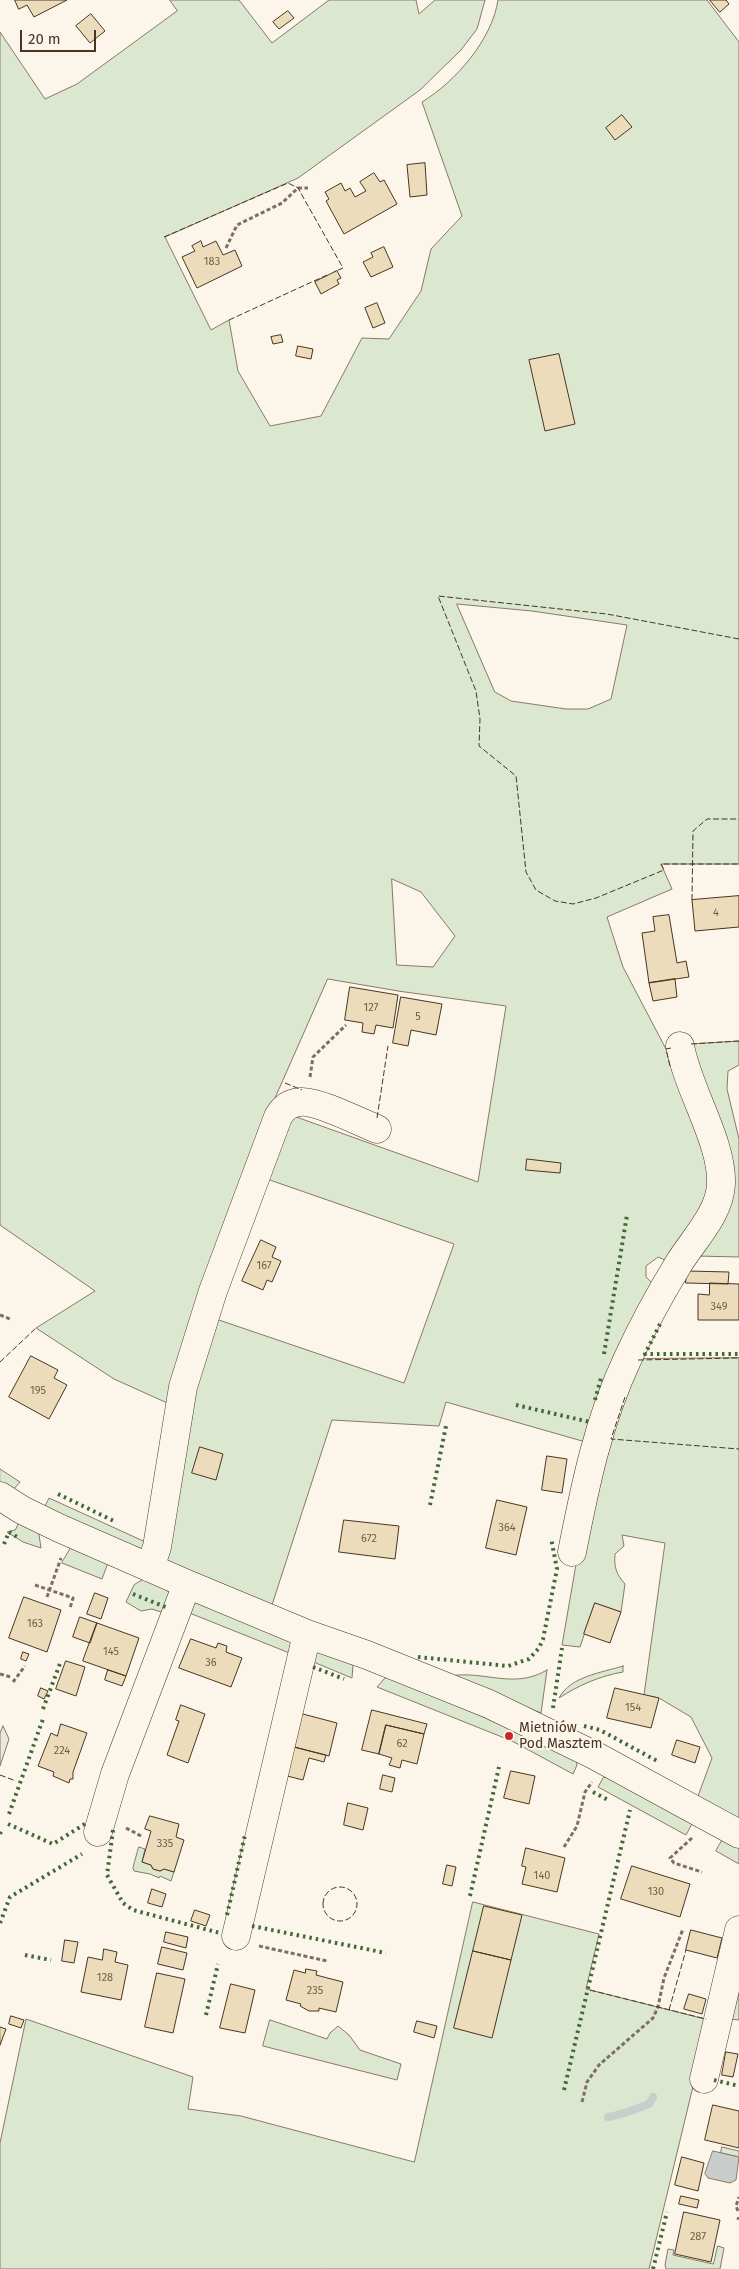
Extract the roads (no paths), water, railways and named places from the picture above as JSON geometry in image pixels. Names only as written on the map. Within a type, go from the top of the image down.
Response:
[{"type":"street","points":[[572,1552],[591,1458],[615,1386],[641,1331],[712,1214],[721,1187],[719,1158],[688,1080],[680,1046]]},
{"type":"street","points":[[150,1568],[157,1547],[184,1387],[213,1291],[278,1117],[284,1108],[291,1104],[310,1102],[377,1130]]},
{"type":"street","points":[[0,1496],[29,1514],[187,1584],[306,1634],[367,1655],[489,1704],[594,1754],[739,1834]]},
{"type":"street","points":[[98,1832],[115,1774],[187,1584]]},
{"type":"street","points":[[244,1940],[306,1634]]},
{"type":"street","points":[[704,2079],[739,1930]]},
{"type":"waterway","points":[[608,2117],[649,2104],[653,2097]]},
{"type":"place","name":"Mietniów Pod Masztem","points":[[509,1736]]}]
